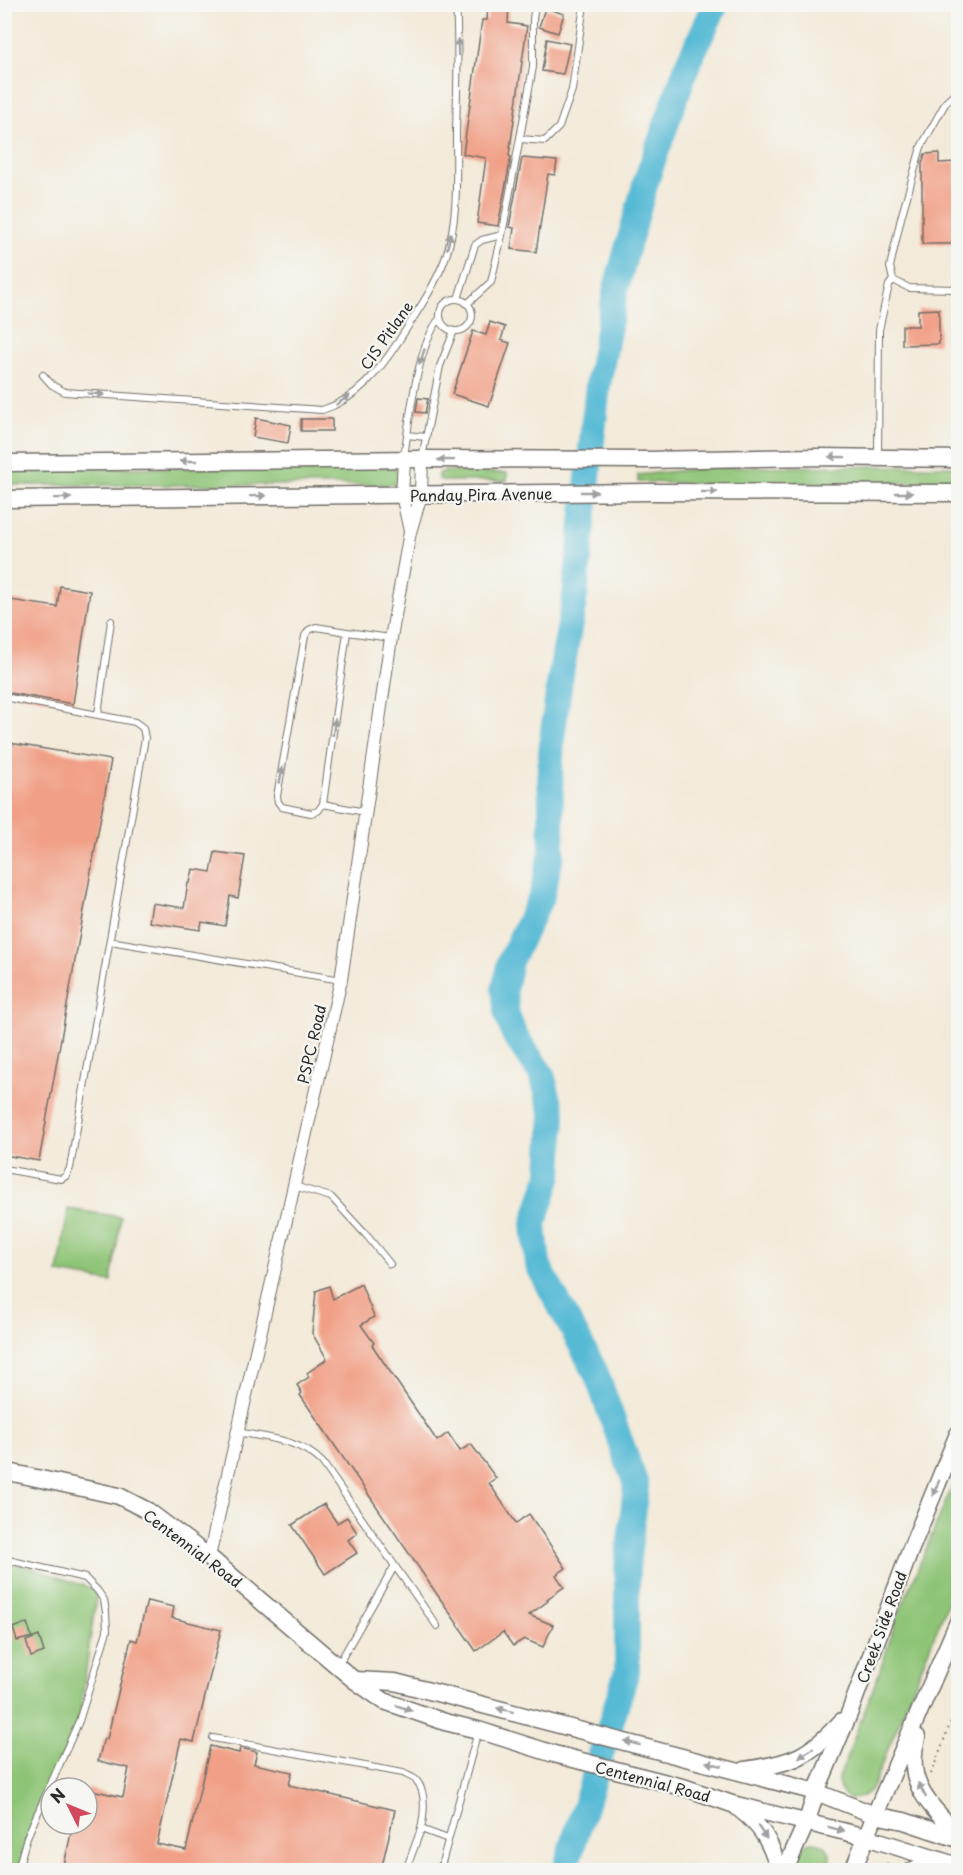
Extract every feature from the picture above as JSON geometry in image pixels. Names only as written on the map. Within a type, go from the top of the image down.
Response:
[{"type":"main road","points":[[4,463],[422,459],[958,459]]},
{"type":"main road","name":"Panday Pira Avenue","points":[[4,499],[651,492],[958,493]]},
{"type":"main road","name":"Creek Side Road","points":[[785,1870],[807,1821],[816,1792],[849,1714],[910,1551],[958,1434]]},
{"type":"main road","name":"Centennial Road","points":[[4,1471],[119,1496],[148,1511],[209,1557],[354,1680],[384,1701],[445,1722],[554,1754],[686,1788],[732,1804],[866,1837],[958,1866]]},
{"type":"main road","points":[[853,1870],[958,1622]]},
{"type":"main road","name":"Centennial Road","points":[[354,1680],[395,1682],[740,1770],[816,1792],[875,1815],[958,1837]]},
{"type":"main road","points":[[928,1695],[913,1753],[914,1773],[922,1794],[958,1837]]},
{"type":"main road","points":[[740,1770],[776,1765],[795,1759],[822,1742],[849,1714]]},
{"type":"main road","points":[[732,1804],[753,1820],[765,1834],[779,1870]]},
{"type":"main road","points":[[913,1870],[940,1860]]},
{"type":"street","name":"PSPC Road","points":[[209,1557],[341,980],[391,638],[410,532],[421,495],[422,459]]},
{"type":"street","name":"PSPC Road","points":[[404,460],[402,495],[410,532]]},
{"type":"lane","name":"CIS Pitlane","points":[[43,375],[52,385],[65,392],[321,410],[333,407],[346,399],[372,378],[425,300],[446,258],[454,219],[457,180],[456,132],[459,74],[456,4]]},
{"type":"lane","points":[[467,304],[491,282],[502,234],[533,67],[535,4]]},
{"type":"lane","points":[[520,139],[545,141],[559,127],[572,90],[584,4]]},
{"type":"lane","points":[[893,280],[890,267],[894,247],[921,147],[946,102],[958,91]]},
{"type":"lane","points":[[458,299],[475,245],[482,240],[502,234]]},
{"type":"lane","points":[[893,280],[909,288],[958,289]]},
{"type":"lane","points":[[878,458],[879,330],[889,285],[893,280]]},
{"type":"lane","points":[[458,299],[467,304],[471,308],[471,320],[465,328],[454,331],[442,324],[441,308],[444,304],[458,299]]},
{"type":"lane","points":[[404,460],[419,367],[429,336],[440,318]]},
{"type":"lane","points":[[422,459],[440,366],[454,331]]},
{"type":"lane","points":[[407,435],[426,437]]},
{"type":"lane","points":[[98,714],[111,621]]},
{"type":"lane","points":[[347,632],[323,804],[318,811],[311,813],[282,807],[277,796],[305,636],[309,630],[316,627],[391,638]]},
{"type":"lane","points":[[4,697],[135,722],[143,728],[145,738],[70,1168],[66,1176],[60,1179],[4,1169]]},
{"type":"lane","points":[[323,804],[365,812]]},
{"type":"lane","points":[[110,941],[341,980]]},
{"type":"lane","points":[[293,1186],[330,1197],[390,1264]]},
{"type":"lane","points":[[236,1432],[292,1443],[304,1448],[322,1462],[437,1626]]},
{"type":"lane","points":[[4,1559],[85,1578],[104,1600],[107,1631],[79,1721],[27,1837],[20,1870]]},
{"type":"lane","points":[[338,1665],[394,1567]]},
{"type":"lane","points":[[440,1870],[478,1730]]},
{"type":"lane","points":[[213,1738],[403,1773],[416,1780],[423,1794],[424,1818],[406,1870]]},
{"type":"lane","points":[[421,1829],[448,1839]]},
{"type":"path","points":[[922,1794],[958,1702]]},
{"type":"green space","points":[[958,466],[958,482],[716,484],[638,482],[638,475],[713,467]]},
{"type":"green space","points":[[392,467],[400,472],[398,484],[393,485],[5,485],[4,468]]},
{"type":"green space","points":[[444,471],[507,473],[507,481],[444,481],[439,479],[438,474]]},
{"type":"green space","points":[[68,1209],[121,1217],[111,1282],[58,1273]]},
{"type":"green space","points":[[958,1472],[958,1578],[872,1788],[862,1796],[847,1797],[840,1788],[838,1780],[879,1673],[896,1621]]},
{"type":"green space","points":[[5,1559],[97,1590],[79,1721],[54,1776],[39,1776],[39,1810],[27,1837],[23,1870],[5,1870]]},
{"type":"green space","points":[[810,1842],[822,1844],[828,1850],[829,1870],[791,1870],[804,1846]]},
{"type":"building","points":[[488,4],[509,4],[508,23],[527,26],[509,156],[511,157],[498,226],[477,223],[486,158],[463,154],[482,20],[487,20]]},
{"type":"building","points":[[545,8],[564,14],[558,33],[539,27]]},
{"type":"building","points":[[547,39],[570,44],[563,74],[542,71]]},
{"type":"building","points":[[939,153],[939,163],[956,162],[958,244],[922,244],[922,164],[925,154]]},
{"type":"building","points":[[522,158],[557,161],[555,175],[548,174],[536,252],[511,249],[514,228],[509,227]]},
{"type":"building","points":[[939,309],[939,344],[902,345],[902,326],[918,326],[918,310]]},
{"type":"building","points":[[490,322],[505,327],[501,340],[510,343],[489,406],[452,394],[473,331],[486,335]]},
{"type":"building","points":[[418,398],[428,399],[425,413],[416,412]]},
{"type":"building","points":[[256,418],[291,425],[288,443],[253,437]]},
{"type":"building","points":[[301,419],[332,419],[332,431],[301,431]]},
{"type":"building","points":[[60,586],[90,591],[73,704],[4,692],[4,599],[57,607]]},
{"type":"building","points":[[4,742],[111,760],[39,1161],[4,1155]]},
{"type":"building","points":[[215,852],[245,856],[238,898],[230,896],[225,926],[202,922],[200,930],[149,922],[152,903],[184,908],[193,869],[211,872]]},
{"type":"building","points":[[361,1284],[374,1317],[361,1325],[437,1441],[448,1433],[460,1451],[471,1444],[496,1478],[489,1483],[516,1523],[529,1514],[566,1568],[556,1575],[564,1587],[529,1615],[553,1625],[543,1647],[524,1639],[513,1646],[503,1632],[476,1651],[300,1395],[302,1393],[297,1385],[309,1377],[307,1373],[327,1359],[312,1333],[316,1291],[329,1286],[333,1299]]},
{"type":"building","points":[[324,1504],[337,1523],[347,1517],[357,1533],[348,1540],[357,1553],[325,1574],[292,1525]]},
{"type":"building","points":[[147,1601],[174,1607],[172,1618],[221,1630],[194,1742],[181,1739],[157,1844],[186,1850],[210,1746],[239,1753],[240,1748],[257,1752],[254,1764],[292,1772],[289,1785],[395,1810],[381,1870],[63,1870],[70,1836],[99,1836],[99,1792],[123,1797],[129,1768],[98,1761],[104,1738],[107,1739],[131,1639],[137,1641]]},
{"type":"building","points":[[27,1623],[32,1637],[17,1641],[13,1628]]},
{"type":"building","points":[[39,1636],[44,1652],[31,1657],[26,1641]]},
{"type":"waterway","points":[[565,1870],[627,1671],[627,1568],[636,1485],[596,1373],[538,1265],[534,1224],[550,1175],[553,1114],[542,1075],[515,1036],[507,1015],[504,990],[510,961],[542,895],[552,852],[550,767],[553,731],[575,596],[598,385],[616,288],[647,178],[688,63],[716,4]]}]
